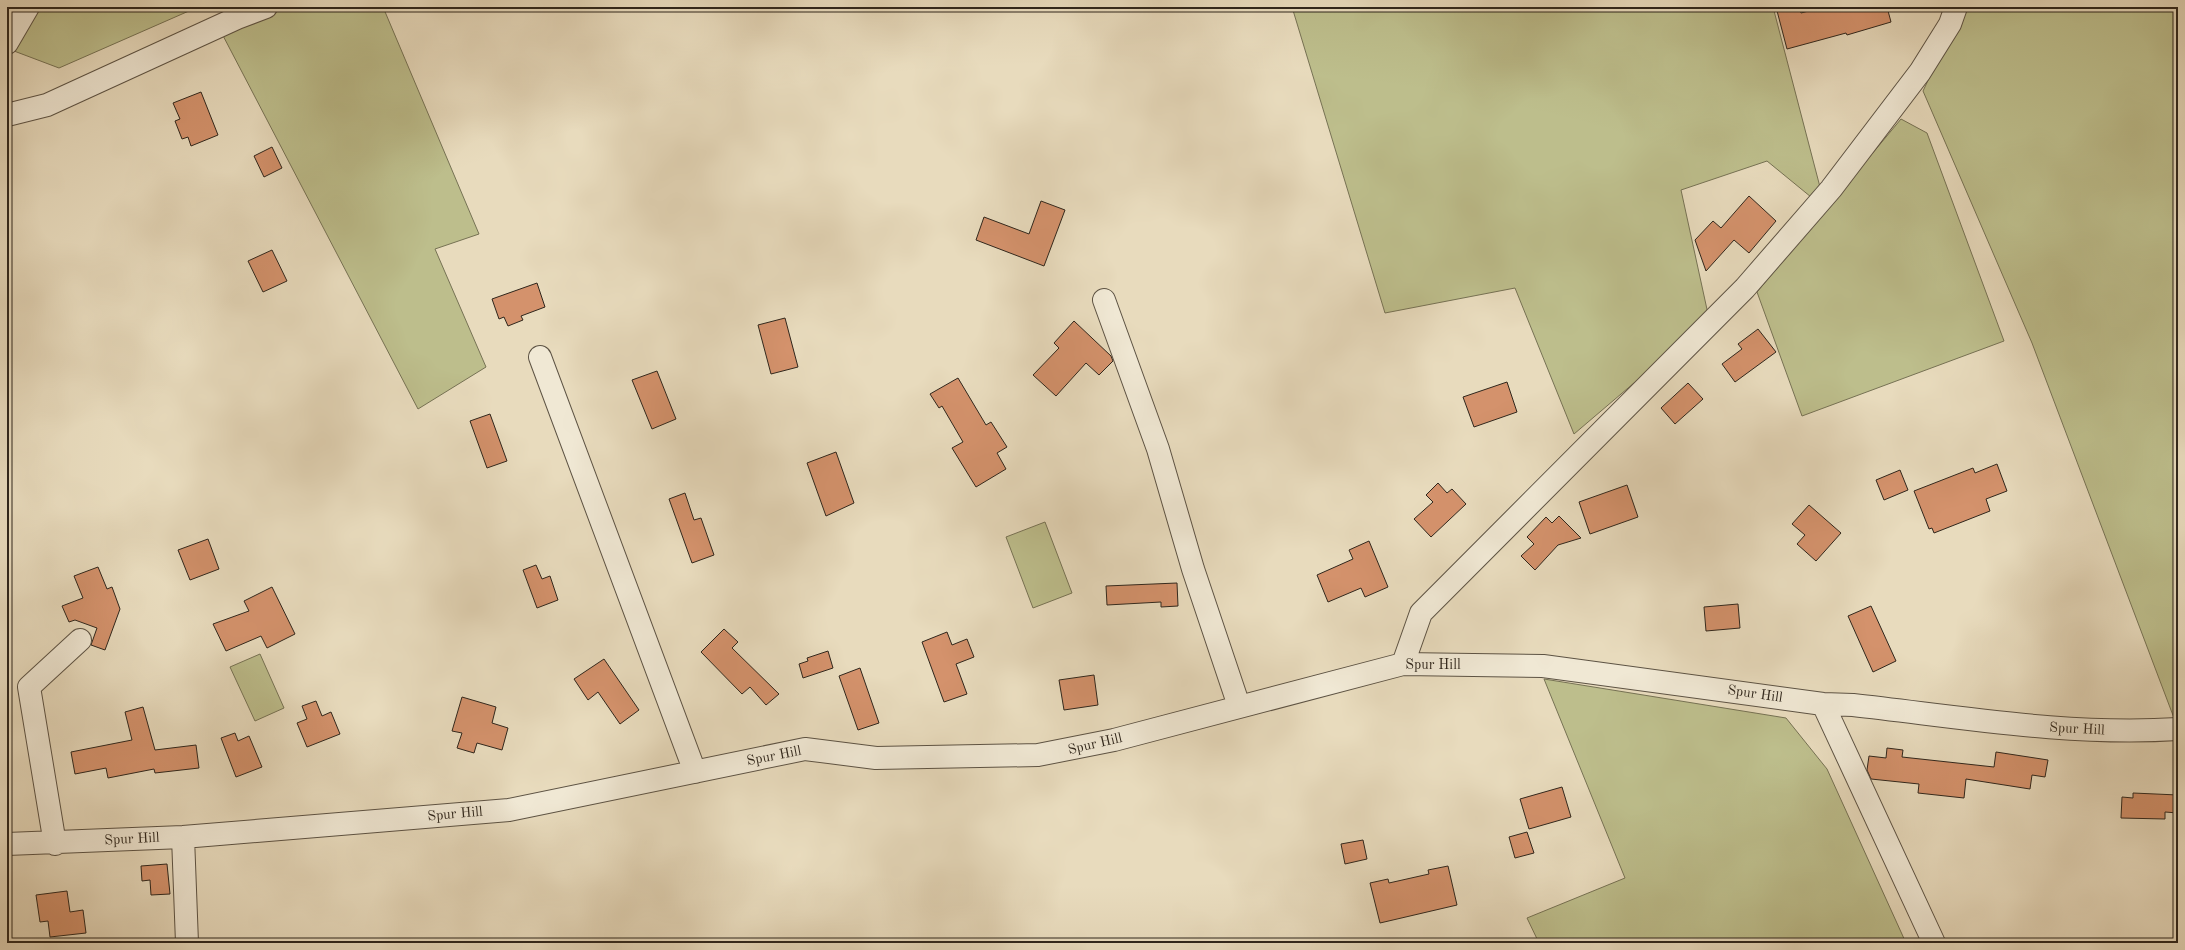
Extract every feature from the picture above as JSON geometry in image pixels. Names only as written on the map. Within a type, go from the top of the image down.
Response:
[{"type":"street","points":[[7,43],[28,7]]},
{"type":"street","points":[[7,115],[47,105],[237,18],[266,7]]},
{"type":"street","points":[[1403,664],[1421,613],[1745,288],[1831,189],[1920,72],[1950,24],[1956,7]]},
{"type":"street","points":[[1104,300],[1158,449],[1192,569],[1239,706]]},
{"type":"street","points":[[540,357],[695,772]]},
{"type":"street","points":[[54,844],[29,687],[80,640]]},
{"type":"street","name":"Spur Hill","points":[[7,844],[54,844],[184,837],[509,810],[806,749],[876,758],[1038,755],[1114,740],[1403,664],[1543,666],[1823,704],[1890,709],[2048,728],[2137,732],[2178,729]]},
{"type":"street","points":[[1823,704],[1934,943]]},
{"type":"street","points":[[184,837],[187,943]]},
{"type":"green space","points":[[40,7],[198,7],[59,68],[14,51]]},
{"type":"green space","points":[[288,7],[383,7],[479,234],[435,249],[486,367],[418,409],[219,28]]},
{"type":"green space","points":[[1292,7],[1773,7],[1820,187],[1811,197],[1767,161],[1681,190],[1708,314],[1641,377],[1574,434],[1515,288],[1385,313]]},
{"type":"green space","points":[[1963,7],[2178,7],[2178,718],[2174,718],[2032,343],[1923,91]]},
{"type":"green space","points":[[1901,119],[1927,133],[2004,341],[1802,416],[1757,292]]},
{"type":"green space","points":[[1045,522],[1072,593],[1033,608],[1006,537]]},
{"type":"green space","points":[[260,654],[284,708],[255,721],[230,667]]},
{"type":"green space","points":[[1544,679],[1786,718],[1827,769],[1906,943],[1539,943],[1527,918],[1625,878]]},
{"type":"building","points":[[1776,7],[1799,7],[1801,13],[1824,7],[1887,7],[1891,22],[1847,35],[1846,33],[1787,49]]},
{"type":"building","points":[[201,92],[218,135],[191,146],[188,137],[182,139],[175,121],[180,119],[173,103]]},
{"type":"building","points":[[272,147],[282,168],[264,177],[254,156]]},
{"type":"building","points":[[1749,196],[1776,221],[1749,253],[1734,240],[1706,271],[1695,240],[1713,221],[1721,228]]},
{"type":"building","points":[[1041,201],[1065,210],[1044,266],[976,240],[984,217],[1029,234]]},
{"type":"building","points":[[272,250],[287,281],[263,292],[248,261]]},
{"type":"building","points":[[537,283],[545,307],[521,316],[523,320],[508,326],[504,317],[499,319],[492,299]]},
{"type":"building","points":[[785,318],[798,367],[771,374],[758,325]]},
{"type":"building","points":[[1074,321],[1111,356],[1113,361],[1099,375],[1086,363],[1056,396],[1033,375],[1059,348],[1054,343]]},
{"type":"building","points":[[1758,329],[1776,352],[1735,382],[1722,364],[1742,349],[1738,344]]},
{"type":"building","points":[[657,371],[676,419],[652,429],[632,380]]},
{"type":"building","points":[[958,378],[986,425],[991,422],[1007,447],[997,453],[1006,469],[976,487],[952,448],[963,442],[942,406],[939,408],[930,394]]},
{"type":"building","points":[[1507,382],[1517,412],[1474,427],[1463,397]]},
{"type":"building","points":[[1688,383],[1703,399],[1675,424],[1661,408]]},
{"type":"building","points":[[490,414],[507,461],[487,468],[470,421]]},
{"type":"building","points":[[836,452],[854,503],[826,516],[807,463]]},
{"type":"building","points":[[1997,464],[2007,491],[1986,499],[1990,511],[1934,533],[1932,528],[1929,529],[1914,491],[1973,468],[1975,473]]},
{"type":"building","points":[[1900,470],[1908,490],[1884,500],[1876,480]]},
{"type":"building","points":[[1438,483],[1447,493],[1452,489],[1466,504],[1431,537],[1414,519],[1433,502],[1426,495]]},
{"type":"building","points":[[1627,485],[1638,517],[1590,534],[1579,502]]},
{"type":"building","points":[[685,493],[694,520],[701,518],[714,555],[692,563],[669,499]]},
{"type":"building","points":[[1809,505],[1841,533],[1816,561],[1797,544],[1805,535],[1792,524]]},
{"type":"building","points":[[1559,516],[1581,538],[1558,545],[1535,570],[1521,556],[1534,544],[1527,537],[1546,517],[1552,523]]},
{"type":"building","points":[[208,539],[219,569],[190,580],[178,550]]},
{"type":"building","points":[[1369,541],[1388,587],[1365,597],[1361,588],[1328,602],[1317,575],[1353,559],[1349,550]]},
{"type":"building","points":[[536,565],[542,579],[550,576],[558,600],[537,608],[523,570]]},
{"type":"building","points":[[98,567],[107,589],[112,587],[120,609],[105,650],[91,645],[97,628],[75,620],[69,622],[62,606],[83,598],[74,576]]},
{"type":"building","points":[[1177,583],[1178,606],[1161,607],[1161,602],[1107,605],[1106,586]]},
{"type":"building","points":[[272,587],[295,634],[267,648],[261,636],[226,651],[213,624],[249,611],[244,601]]},
{"type":"building","points":[[1738,604],[1740,628],[1706,631],[1704,607]]},
{"type":"building","points":[[1871,606],[1896,661],[1873,672],[1848,616]]},
{"type":"building","points":[[724,629],[738,642],[732,648],[779,694],[766,705],[750,687],[742,694],[701,652]]},
{"type":"building","points":[[947,632],[952,645],[967,639],[974,657],[956,664],[967,694],[944,702],[922,642]]},
{"type":"building","points":[[828,651],[833,668],[803,678],[799,664],[808,661],[807,658]]},
{"type":"building","points":[[604,659],[639,710],[620,724],[598,692],[588,700],[574,679]]},
{"type":"building","points":[[860,668],[879,723],[858,730],[839,676]]},
{"type":"building","points":[[1094,675],[1098,705],[1064,710],[1059,680]]},
{"type":"building","points":[[462,697],[496,707],[492,723],[508,728],[502,750],[477,743],[474,753],[457,748],[462,733],[452,731]]},
{"type":"building","points":[[316,701],[322,716],[331,712],[340,734],[307,747],[297,723],[307,719],[302,706]]},
{"type":"building","points":[[143,707],[155,750],[196,745],[199,768],[155,773],[154,769],[108,778],[106,768],[75,774],[71,752],[132,740],[125,712]]},
{"type":"building","points":[[235,733],[238,741],[249,736],[262,767],[236,777],[221,738]]},
{"type":"building","points":[[1887,748],[1903,750],[1902,757],[1994,767],[1996,752],[2048,760],[2045,777],[2032,775],[2030,789],[1966,779],[1964,798],[1918,793],[1919,784],[1871,779],[1867,770],[1869,756],[1886,758]]},
{"type":"building","points":[[1562,787],[1571,817],[1529,829],[1520,799]]},
{"type":"building","points":[[2133,793],[2178,795],[2178,813],[2165,812],[2165,819],[2121,818],[2122,797],[2133,798]]},
{"type":"building","points":[[1527,832],[1534,853],[1515,858],[1509,837]]},
{"type":"building","points":[[1363,840],[1367,859],[1345,864],[1341,844]]},
{"type":"building","points":[[167,864],[170,894],[151,895],[150,880],[142,881],[141,866]]},
{"type":"building","points":[[1448,866],[1457,905],[1380,923],[1370,883],[1388,879],[1389,883],[1429,874],[1428,870]]},
{"type":"building","points":[[67,891],[70,912],[83,910],[86,933],[50,937],[48,921],[40,922],[36,895]]}]
